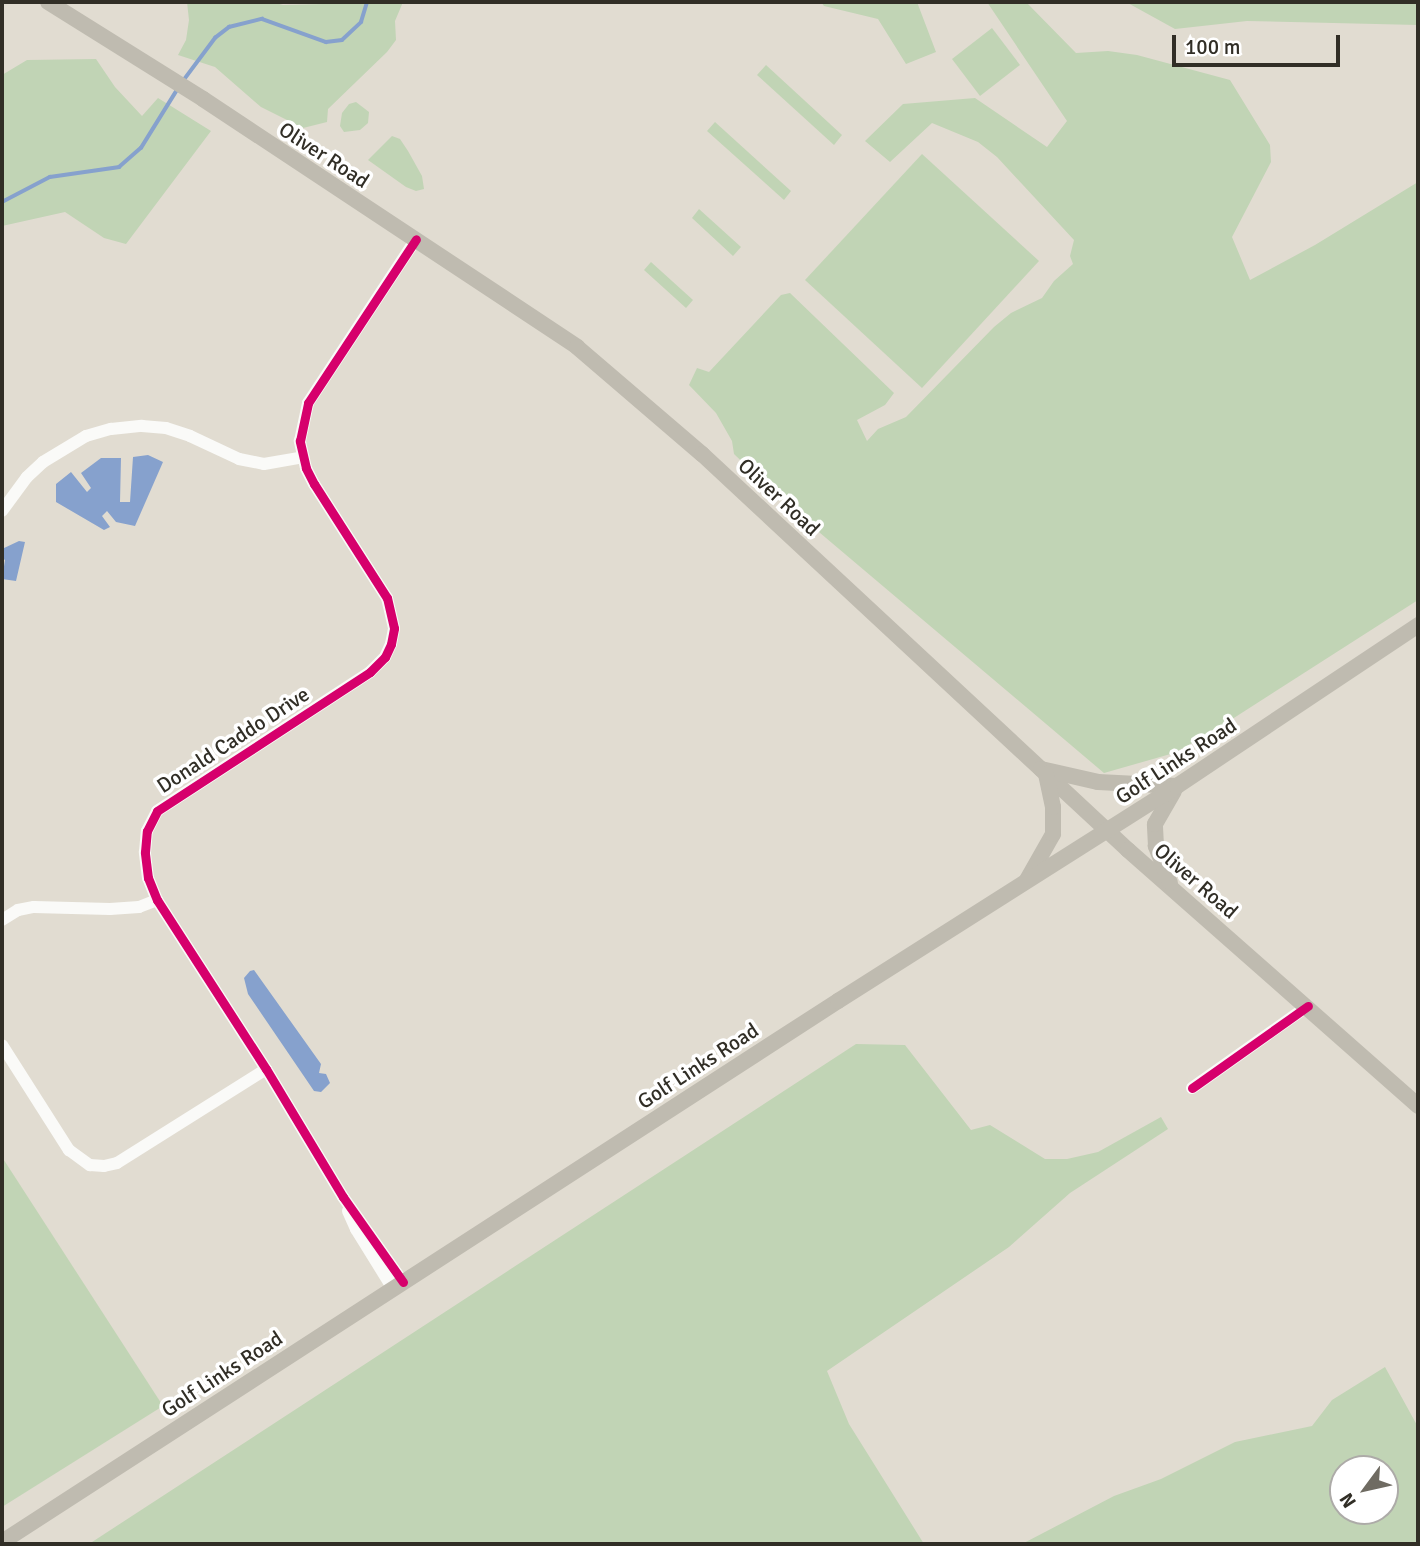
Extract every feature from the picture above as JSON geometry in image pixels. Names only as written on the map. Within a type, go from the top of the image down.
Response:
[{"type":"main road","name":"Oliver Road","points":[[48,2],[203,99],[316,177],[536,318],[622,384],[702,454],[1108,831],[1418,1106]]},
{"type":"main road","name":"Golf Links Road","points":[[2,1542],[838,1001],[1108,831],[1418,625]]},
{"type":"main road","points":[[1024,885],[1053,834],[1053,807],[1043,771],[1098,782],[1177,786],[1155,824],[1156,846],[1171,887]]},
{"type":"street","name":"Donald Caddo Drive","points":[[398,1286],[356,1229],[343,1197],[266,1069],[157,900],[148,878],[145,852],[147,831],[157,811],[370,672],[385,657],[391,644],[394,628],[387,598],[314,484],[300,442],[308,403],[416,239]]},
{"type":"street","points":[[2,511],[27,477],[43,462],[86,436],[111,429],[142,426],[166,428],[239,458],[264,464],[303,457]]},
{"type":"street","points":[[2,920],[18,909],[139,907],[157,900]]},
{"type":"street","points":[[1192,1088],[1308,1006]]},
{"type":"street","points":[[2,1045],[69,1150],[90,1165],[117,1163],[266,1069]]},
{"type":"green space","points":[[187,2],[272,2],[283,5],[403,2],[395,21],[396,40],[387,52],[328,109],[327,122],[303,128],[261,107],[215,67],[178,55],[186,40],[189,20]]},
{"type":"green space","points":[[821,2],[917,2],[936,52],[906,64],[878,19],[824,6]]},
{"type":"green space","points":[[987,2],[1026,2],[1076,53],[1108,51],[1137,55],[1230,80],[1270,145],[1271,162],[1232,237],[1250,280],[1315,245],[1418,182],[1418,600],[1212,732],[1174,753],[1104,773],[787,505],[734,454],[732,441],[716,413],[689,385],[697,368],[709,372],[781,295],[790,293],[894,393],[885,405],[857,420],[867,441],[878,429],[906,417],[994,327],[1011,313],[1042,298],[1054,281],[1073,264],[1070,256],[1074,240],[997,157],[978,142],[932,123],[890,162],[865,141],[903,104],[975,98],[1047,147],[1067,121]]},
{"type":"green space","points":[[1126,2],[1418,2],[1418,25],[1247,21],[1175,29]]},
{"type":"green space","points":[[992,28],[1020,65],[980,96],[952,59]]},
{"type":"green space","points":[[96,59],[115,87],[142,116],[158,98],[211,131],[126,244],[104,238],[65,212],[2,226],[2,75],[27,60]]},
{"type":"green space","points":[[766,65],[842,135],[834,145],[757,75]]},
{"type":"green space","points":[[356,102],[369,112],[368,123],[360,130],[344,132],[340,126],[342,113],[349,104]]},
{"type":"green space","points":[[715,122],[791,191],[784,200],[707,131]]},
{"type":"green space","points":[[392,136],[400,139],[408,151],[422,176],[424,189],[416,191],[406,187],[368,160]]},
{"type":"green space","points":[[922,154],[1039,261],[922,388],[805,280]]},
{"type":"green space","points":[[699,209],[741,247],[733,256],[692,218]]},
{"type":"green space","points":[[651,262],[693,300],[686,308],[644,270]]},
{"type":"green space","points":[[856,1044],[905,1045],[971,1130],[990,1125],[1045,1159],[1067,1159],[1098,1152],[1161,1117],[1168,1129],[1070,1193],[1009,1247],[827,1371],[849,1424],[924,1544],[89,1544]]},
{"type":"green space","points":[[2,1157],[163,1406],[2,1507]]},
{"type":"green space","points":[[1385,1367],[1418,1427],[1418,1544],[1022,1544],[1114,1496],[1161,1479],[1235,1442],[1312,1426],[1332,1400]]},
{"type":"water","points":[[148,455],[163,462],[135,526],[116,522],[107,511],[102,516],[110,527],[104,530],[56,502],[56,484],[71,472],[87,492],[91,488],[81,473],[101,458],[121,458],[120,502],[130,502],[133,457]]},
{"type":"water","points":[[19,541],[25,542],[16,581],[2,579],[5,560],[2,558],[2,549]]},
{"type":"water","points":[[254,970],[321,1064],[319,1073],[326,1074],[330,1083],[321,1092],[314,1091],[248,994],[244,978]]},
{"type":"waterway","points":[[183,81],[215,38],[229,27],[262,19],[326,42],[342,40],[361,22],[367,2]]},
{"type":"waterway","points":[[2,202],[50,177],[119,167],[141,148],[177,90]]},
{"type":"cycle path","points":[[403,1282],[343,1197],[266,1069],[157,900],[148,878],[145,852],[147,831],[157,811],[370,672],[385,657],[391,644],[394,628],[387,598],[314,484],[306,468],[300,441],[308,403],[416,239]]},
{"type":"cycle path","points":[[1192,1088],[1308,1006]]}]
